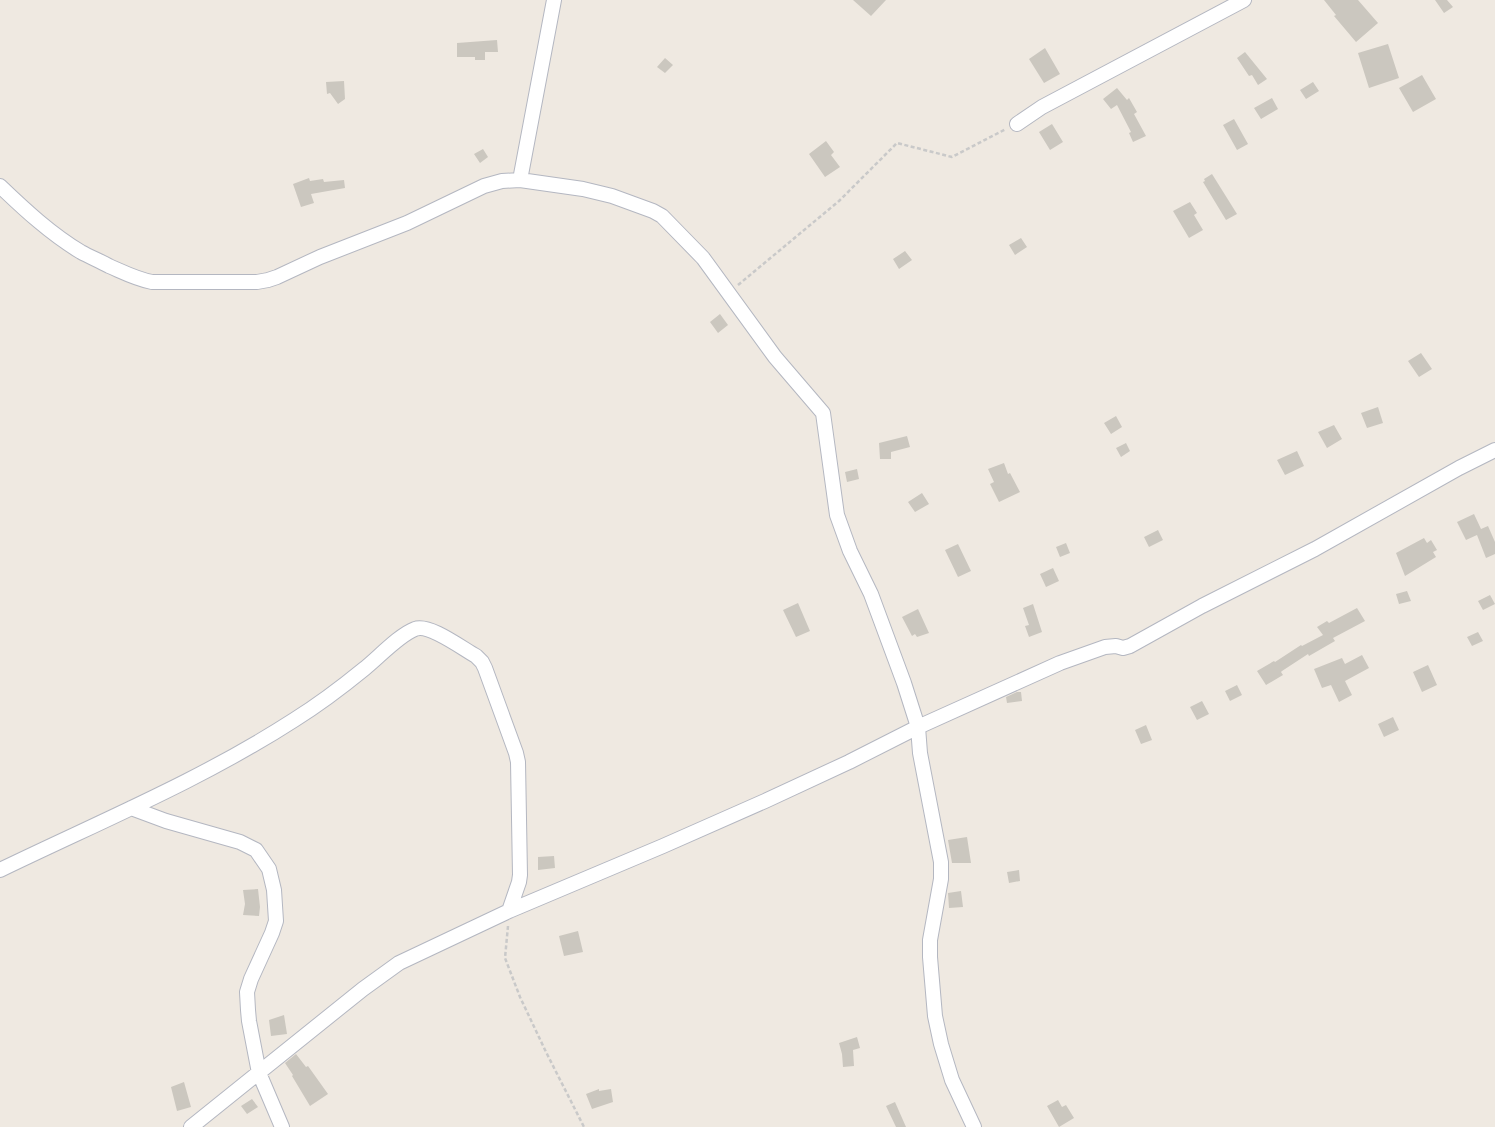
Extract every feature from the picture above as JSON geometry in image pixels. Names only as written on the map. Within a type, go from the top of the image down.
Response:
[{"type":"street","points":[[520,180],[554,0]]},
{"type":"street","points":[[1017,124],[1042,108],[1244,0]]},
{"type":"street","points":[[0,186],[25,210],[83,253],[141,280],[152,282],[257,282],[277,277],[320,257],[407,224],[492,183],[520,180],[583,189],[612,196],[653,211],[670,223],[703,258],[775,357],[823,413],[834,501],[841,527],[850,551],[872,594],[904,682],[918,728],[920,753],[941,862],[941,879],[930,940],[935,1016],[952,1080],[974,1127]]},
{"type":"street","points":[[191,1127],[399,962],[509,911],[671,843],[1060,663],[1105,646],[1123,648],[1130,646],[1202,606],[1314,549],[1495,450]]},
{"type":"street","points":[[0,870],[190,780],[280,729],[331,695],[396,642],[415,629],[421,628],[428,629],[476,656],[482,662],[516,753],[518,762],[520,875],[509,911]]},
{"type":"street","points":[[131,808],[166,821],[240,842],[256,850],[269,869],[274,890],[276,921],[247,992],[248,1021],[259,1073],[282,1127]]},
{"type":"path","points":[[728,293],[839,201],[897,143],[952,158],[1017,124]]},
{"type":"path","points":[[509,911],[505,958],[520,997],[584,1127]]},
{"type":"building","points":[[853,0],[886,0],[871,16]]},
{"type":"building","points":[[1324,0],[1358,0],[1378,23],[1356,42],[1334,16],[1336,15]]},
{"type":"building","points":[[1435,0],[1447,0],[1453,7],[1444,13]]},
{"type":"building","points":[[497,40],[498,52],[485,52],[485,60],[475,60],[475,57],[457,57],[457,43]]},
{"type":"building","points":[[1388,44],[1399,78],[1369,88],[1358,53]]},
{"type":"building","points":[[1045,48],[1060,74],[1044,83],[1029,59]]},
{"type":"building","points":[[1245,52],[1267,79],[1258,85],[1252,75],[1249,76],[1237,58]]},
{"type":"building","points":[[665,58],[673,65],[665,73],[657,67]]},
{"type":"building","points":[[1422,75],[1436,99],[1413,112],[1399,88]]},
{"type":"building","points":[[344,81],[345,99],[338,104],[330,93],[327,94],[326,82]]},
{"type":"building","points":[[1313,82],[1319,91],[1306,99],[1300,90]]},
{"type":"building","points":[[1117,88],[1127,100],[1129,98],[1137,112],[1134,114],[1146,136],[1133,142],[1129,133],[1131,132],[1117,105],[1111,109],[1103,99]]},
{"type":"building","points":[[1272,98],[1278,109],[1261,119],[1254,108]]},
{"type":"building","points":[[1234,119],[1248,144],[1237,150],[1223,125]]},
{"type":"building","points":[[1052,124],[1063,142],[1050,150],[1039,132]]},
{"type":"building","points":[[826,141],[834,152],[831,155],[840,167],[825,177],[809,154]]},
{"type":"building","points":[[483,149],[488,157],[480,163],[474,154]]},
{"type":"building","points":[[1212,174],[1237,214],[1226,220],[1203,182],[1205,181],[1204,179]]},
{"type":"building","points":[[309,178],[310,181],[323,179],[324,182],[344,180],[345,188],[311,194],[314,203],[301,207],[293,184]]},
{"type":"building","points":[[1190,202],[1197,213],[1194,215],[1203,230],[1189,238],[1173,211]]},
{"type":"building","points":[[1021,238],[1027,247],[1015,255],[1009,245]]},
{"type":"building","points":[[905,251],[912,260],[899,269],[893,259]]},
{"type":"building","points":[[720,314],[728,325],[718,333],[710,322]]},
{"type":"building","points":[[1421,353],[1432,369],[1419,377],[1408,361]]},
{"type":"building","points":[[1378,407],[1383,423],[1367,428],[1361,413]]},
{"type":"building","points":[[1116,416],[1122,427],[1111,434],[1104,423]]},
{"type":"building","points":[[1334,425],[1342,439],[1327,448],[1318,432]]},
{"type":"building","points":[[907,436],[910,447],[891,452],[891,459],[880,459],[879,443]]},
{"type":"building","points":[[1126,443],[1130,451],[1121,457],[1116,448]]},
{"type":"building","points":[[1297,451],[1304,466],[1285,475],[1277,460]]},
{"type":"building","points":[[1004,463],[1008,474],[1010,473],[1020,492],[999,502],[990,484],[994,482],[988,469]]},
{"type":"building","points":[[857,469],[859,479],[847,482],[845,472]]},
{"type":"building","points":[[922,493],[929,504],[915,512],[908,502]]},
{"type":"building","points":[[1474,514],[1481,529],[1488,526],[1495,542],[1495,554],[1486,558],[1477,535],[1466,540],[1457,522]]},
{"type":"building","points":[[1158,530],[1163,540],[1149,547],[1144,537]]},
{"type":"building","points":[[1424,538],[1427,543],[1431,540],[1437,550],[1433,552],[1436,557],[1405,576],[1396,553]]},
{"type":"building","points":[[1066,543],[1070,553],[1060,557],[1056,547]]},
{"type":"building","points":[[958,544],[971,571],[958,577],[945,550]]},
{"type":"building","points":[[1053,568],[1059,581],[1046,587],[1040,574]]},
{"type":"building","points":[[1407,591],[1411,601],[1399,604],[1396,594]]},
{"type":"building","points":[[1490,595],[1495,604],[1483,610],[1478,601]]},
{"type":"building","points":[[798,603],[810,631],[796,637],[783,610]]},
{"type":"building","points":[[1033,604],[1042,632],[1029,637],[1025,626],[1029,625],[1023,608]]},
{"type":"building","points":[[1357,608],[1365,621],[1333,638],[1335,641],[1309,656],[1308,654],[1282,671],[1283,675],[1266,685],[1257,671],[1301,645],[1323,635],[1317,627],[1327,621],[1329,623]]},
{"type":"building","points":[[918,609],[929,633],[917,637],[915,634],[912,636],[902,617]]},
{"type":"building","points":[[1478,632],[1483,641],[1472,646],[1467,637]]},
{"type":"building","points":[[1362,655],[1369,668],[1345,681],[1352,695],[1339,702],[1331,685],[1322,688],[1314,669],[1342,658],[1345,664]]},
{"type":"building","points":[[1428,665],[1437,685],[1422,692],[1413,672]]},
{"type":"building","points":[[1237,685],[1242,695],[1230,701],[1225,691]]},
{"type":"building","points":[[1021,692],[1022,701],[1007,703],[1006,697]]},
{"type":"building","points":[[1202,701],[1209,714],[1197,720],[1190,707]]},
{"type":"building","points":[[1393,717],[1399,730],[1384,737],[1378,724]]},
{"type":"building","points":[[1146,725],[1152,740],[1141,744],[1135,730]]},
{"type":"building","points":[[967,837],[971,863],[952,863],[948,840]]},
{"type":"building","points":[[554,856],[555,868],[538,870],[538,857]]},
{"type":"building","points":[[1019,870],[1020,881],[1009,883],[1007,872]]},
{"type":"building","points":[[258,889],[259,916],[243,915],[245,904],[243,890]]},
{"type":"building","points":[[961,891],[963,907],[949,908],[948,893]]},
{"type":"building","points":[[578,931],[583,952],[564,956],[559,936]]},
{"type":"building","points":[[284,1015],[287,1034],[271,1036],[269,1020]]},
{"type":"building","points":[[857,1037],[860,1048],[853,1050],[854,1066],[843,1067],[839,1043]]},
{"type":"building","points":[[296,1054],[306,1067],[308,1066],[328,1094],[310,1106],[285,1063]]},
{"type":"building","points":[[184,1082],[191,1107],[177,1111],[171,1087]]},
{"type":"building","points":[[599,1089],[599,1091],[611,1089],[613,1102],[592,1109],[586,1094]]},
{"type":"building","points":[[252,1099],[258,1107],[247,1114],[241,1106]]},
{"type":"building","points":[[1058,1100],[1062,1107],[1066,1105],[1074,1118],[1059,1127],[1047,1106]]},
{"type":"building","points":[[895,1102],[906,1127],[896,1127],[886,1106]]}]
